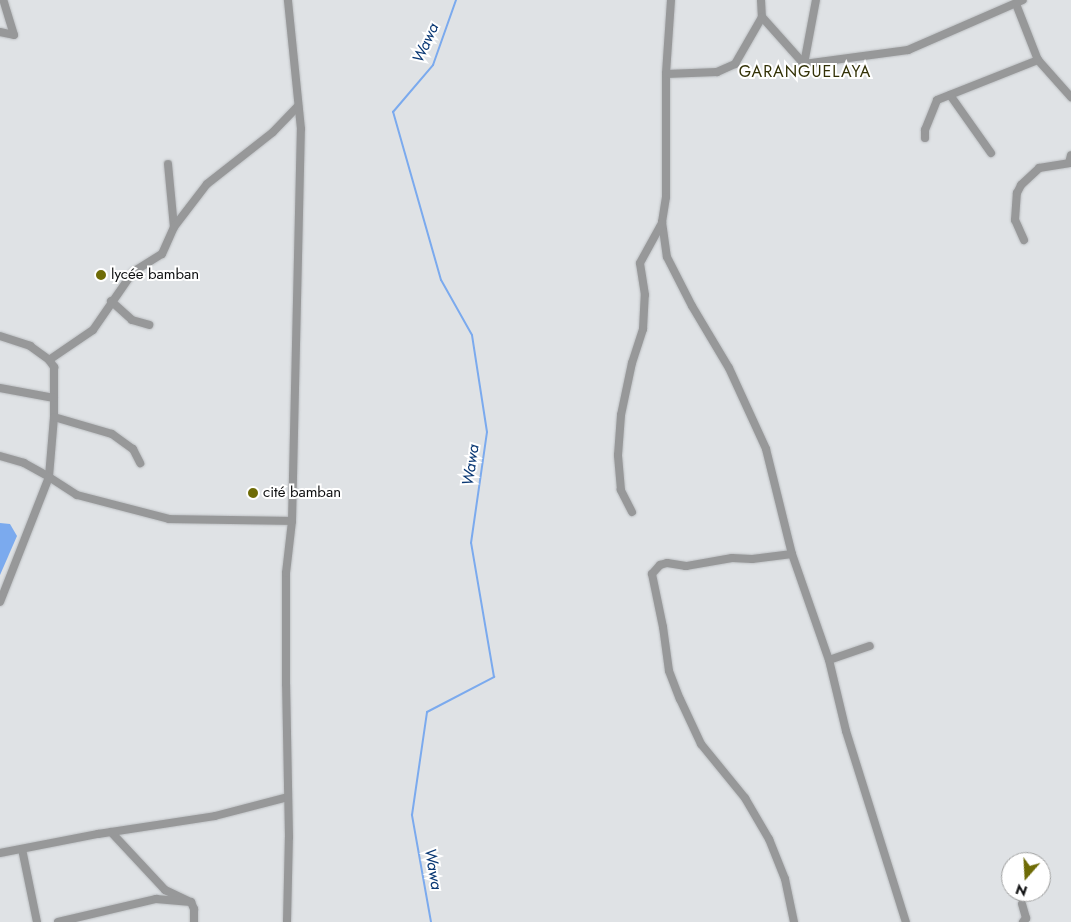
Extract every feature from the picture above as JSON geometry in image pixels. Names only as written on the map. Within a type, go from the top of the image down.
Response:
[{"type":"street","points":[[0,32],[14,35],[3,0]]},
{"type":"street","points":[[287,922],[286,573],[292,521],[300,149],[288,0]]},
{"type":"street","points":[[671,0],[666,74],[666,197],[662,222],[667,257],[692,306],[729,368],[766,449],[792,554],[828,660],[846,731],[906,922]]},
{"type":"street","points":[[666,74],[717,72],[735,64],[762,17],[761,0]]},
{"type":"street","points":[[804,64],[816,0]]},
{"type":"street","points":[[804,64],[908,50],[1019,2],[1038,60],[1071,97]]},
{"type":"street","points":[[762,17],[804,64]]},
{"type":"street","points":[[925,138],[925,130],[937,100],[1038,60]]},
{"type":"street","points":[[950,95],[991,153]]},
{"type":"street","points":[[49,360],[93,330],[111,301],[133,272],[162,254],[174,227],[207,184],[273,132],[298,106]]},
{"type":"street","points":[[1024,240],[1015,220],[1017,193],[1021,185],[1039,168],[1069,163],[1071,155]]},
{"type":"street","points":[[168,164],[174,227]]},
{"type":"street","points":[[632,512],[621,490],[618,455],[621,415],[632,363],[643,329],[645,295],[640,263],[662,222]]},
{"type":"street","points":[[111,301],[132,320],[150,325]]},
{"type":"street","points":[[0,336],[30,346],[49,360],[54,368],[54,416],[49,477],[0,602]]},
{"type":"street","points":[[0,388],[54,398]]},
{"type":"street","points":[[54,416],[112,434],[133,450],[140,463]]},
{"type":"street","points":[[0,456],[24,463],[77,495],[169,519],[292,521]]},
{"type":"street","points":[[792,554],[752,559],[732,558],[686,566],[668,563],[660,566],[652,574],[663,627],[669,671],[680,699],[701,744],[745,798],[769,839],[784,879],[794,922]]},
{"type":"street","points":[[828,660],[870,646]]},
{"type":"street","points":[[0,853],[111,832],[215,816],[288,797]]},
{"type":"street","points":[[111,832],[165,890],[190,902],[194,909],[194,922]]},
{"type":"street","points":[[22,849],[37,922]]},
{"type":"street","points":[[58,922],[156,899],[190,902]]},
{"type":"street","points":[[1022,904],[1026,918],[1022,922]]},
{"type":"water","points":[[0,523],[10,524],[17,536],[0,575]]},
{"type":"waterway","name":"Wawa","points":[[431,922],[412,815],[427,712],[494,677],[471,543],[487,432],[472,335],[441,280],[393,112],[433,65],[456,0]]},
{"type":"place","name":"lycée bamban","points":[[101,275]]},
{"type":"place","name":"cité bamban","points":[[253,493]]},
{"type":"district","name":"GARANGUELAYA","points":[[805,72]]}]
